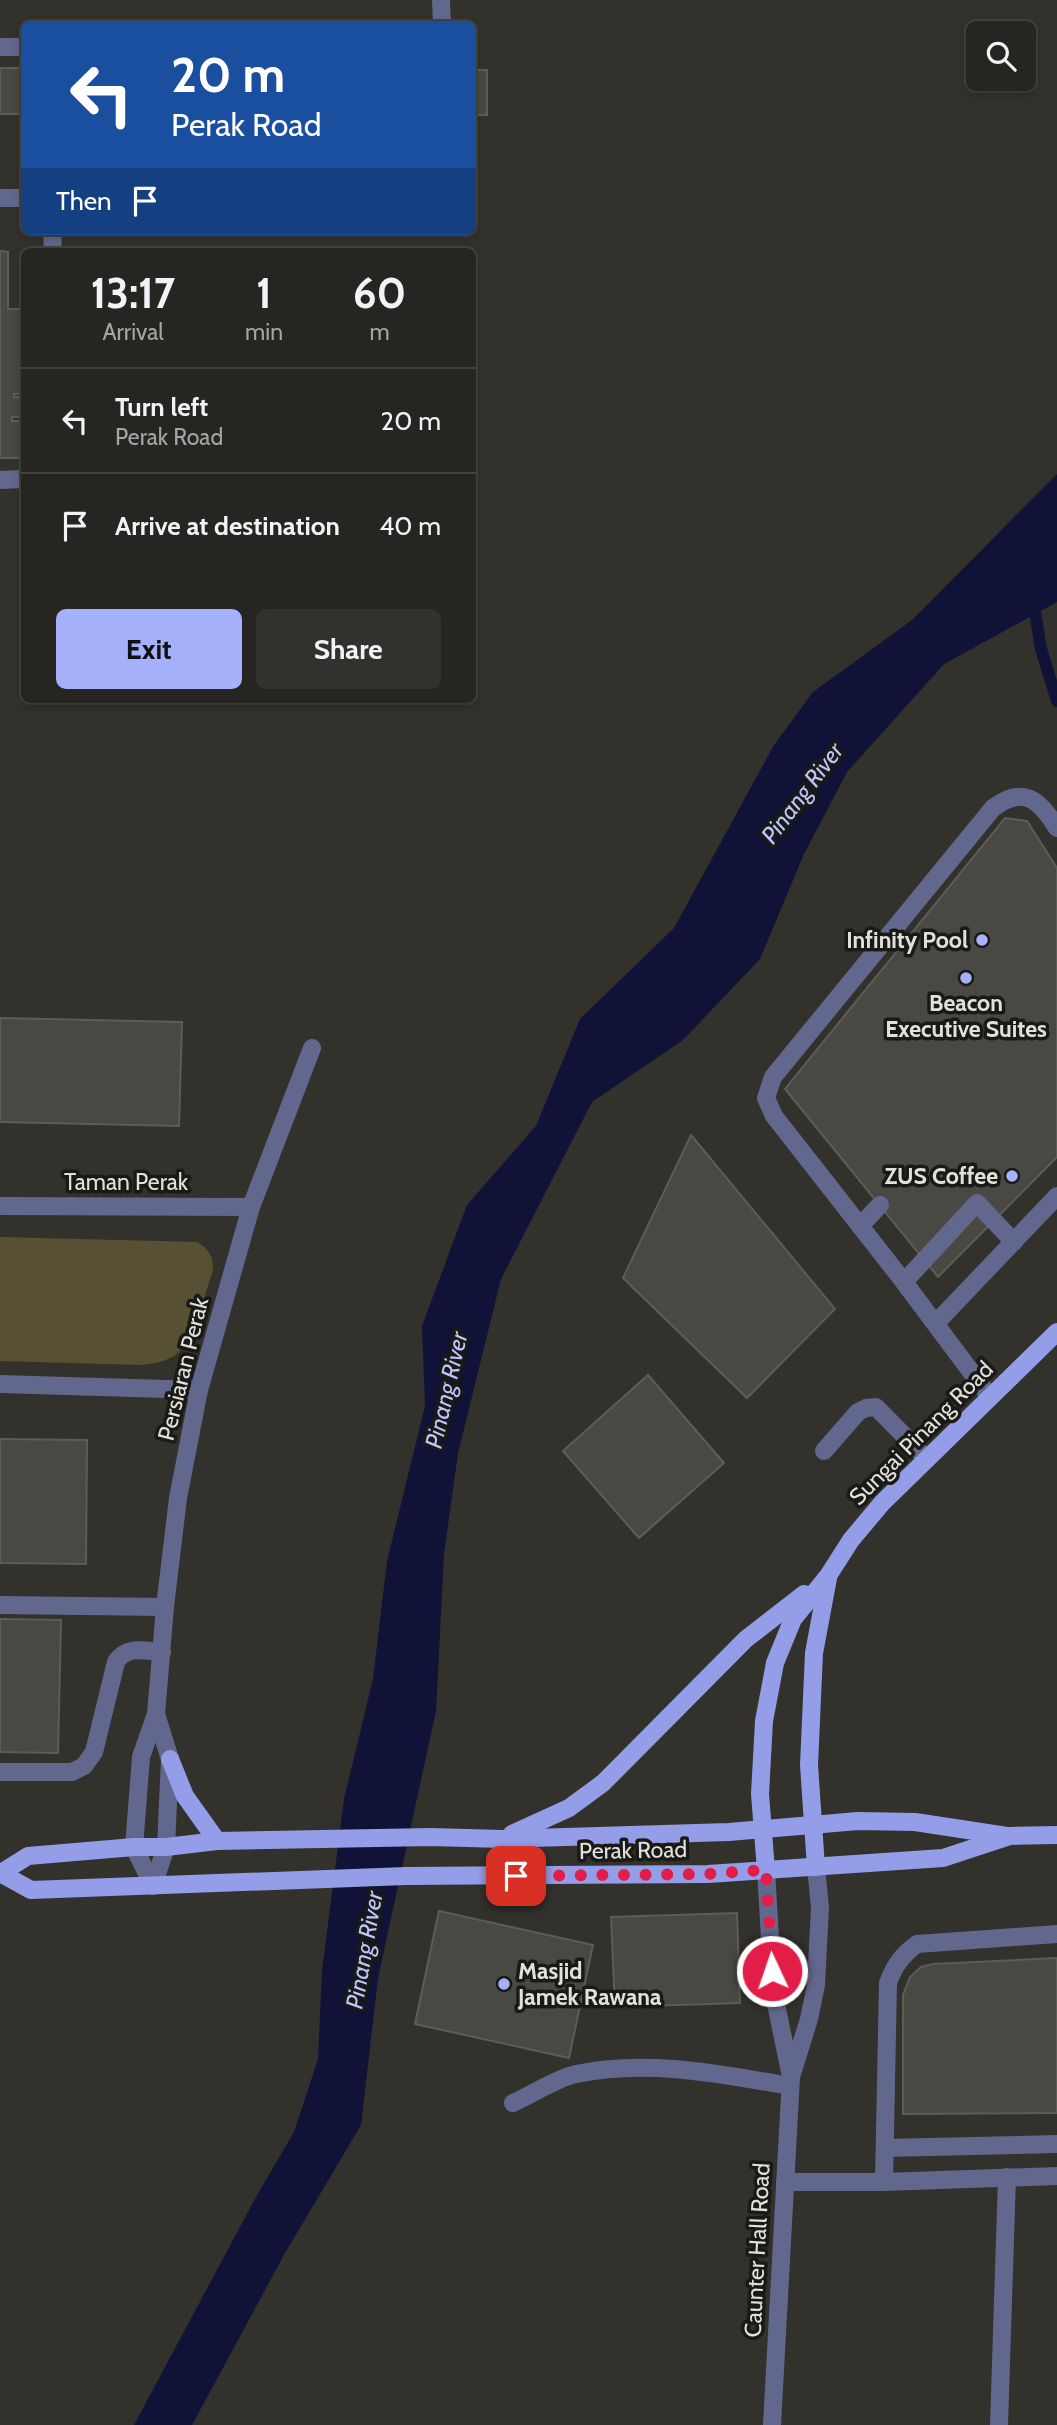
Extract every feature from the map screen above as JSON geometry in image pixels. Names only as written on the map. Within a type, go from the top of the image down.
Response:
[{"type":"main road","name":"Sungai Pinang Road","points":[[766,1870],[760,1794],[764,1721],[775,1663],[793,1619],[882,1503],[1057,1332]]},
{"type":"main road","name":"Sungai Pinang Road","points":[[816,1867],[809,1765],[814,1665],[828,1576]]},
{"type":"main road","points":[[503,1839],[585,1798],[746,1639],[828,1576]]},
{"type":"main road","points":[[170,1759],[185,1796],[217,1840]]},
{"type":"main road","name":"Perak Road","points":[[1010,1836],[943,1858],[653,1875],[406,1877],[31,1891],[0,1874],[28,1856],[166,1847],[217,1840],[503,1839],[729,1832],[858,1821],[915,1822],[1010,1836],[1057,1835]]},
{"type":"street","points":[[441,0],[442,21]]},
{"type":"street","points":[[0,47],[21,47]]},
{"type":"street","points":[[0,198],[21,198]]},
{"type":"street","points":[[0,480],[21,479]]},
{"type":"street","points":[[990,1396],[774,1116],[766,1098],[773,1077],[993,808],[1004,799],[1018,796],[1032,798],[1046,809],[1057,828]]},
{"type":"street","name":"Persiaran Perak","points":[[134,1847],[141,1756],[156,1714],[178,1498],[199,1390],[251,1207],[312,1048]]},
{"type":"street","points":[[936,1323],[1057,1196]]},
{"type":"street","points":[[904,1282],[977,1202],[1014,1242]]},
{"type":"street","points":[[860,1226],[880,1205]]},
{"type":"street","name":"Taman Perak","points":[[0,1206],[251,1207]]},
{"type":"street","points":[[0,1384],[199,1390]]},
{"type":"street","points":[[824,1451],[858,1412],[876,1407],[927,1459]]},
{"type":"street","points":[[0,1605],[165,1607]]},
{"type":"street","points":[[0,1772],[72,1772],[84,1766],[94,1752],[116,1662],[122,1653],[132,1650],[162,1652]]},
{"type":"street","name":"Persiaran Perak","points":[[153,1886],[166,1847],[170,1759],[156,1714]]},
{"type":"street","points":[[134,1847],[153,1886]]},
{"type":"street","name":"Caunter Hall Road","points":[[772,2425],[791,2082],[816,1985],[820,1907],[816,1867]]},
{"type":"street","name":"Caunter Hall Road","points":[[766,1870],[773,1989],[791,2082]]},
{"type":"street","points":[[884,2182],[888,1983],[903,1954],[917,1944],[931,1942],[1057,1934]]},
{"type":"street","points":[[513,2103],[574,2074],[636,2067],[690,2069],[791,2082]]},
{"type":"street","points":[[885,2148],[1057,2144]]},
{"type":"street","points":[[785,2182],[884,2182],[1057,2176]]},
{"type":"street","points":[[999,2425],[1007,2177]]},
{"type":"shaded area","points":[[0,1237],[197,1242],[210,1254],[213,1271],[193,1329],[181,1350],[166,1360],[141,1365],[0,1361]]},
{"type":"water","name":"Pinang River","points":[[1057,474],[1057,602],[944,664],[847,772],[804,854],[760,959],[683,1040],[592,1102],[501,1279],[458,1453],[444,1554],[436,1711],[378,1978],[361,2125],[285,2253],[192,2425],[134,2425],[256,2197],[294,2132],[318,2059],[322,1971],[344,1799],[373,1679],[387,1561],[425,1406],[422,1326],[467,1205],[536,1126],[580,1019],[674,928],[774,745],[813,692],[912,620]]},
{"type":"building","points":[[0,68],[21,68],[21,114],[0,114]]},
{"type":"building","points":[[476,70],[487,70],[487,115],[476,115]]},
{"type":"building","points":[[0,251],[8,252],[8,309],[21,309],[21,394],[14,394],[14,397],[21,397],[21,417],[12,417],[12,421],[21,421],[21,458],[0,458]]},
{"type":"building","name":"Beacon Executive Suites","points":[[1005,818],[1027,821],[1057,868],[1057,1157],[938,1277],[785,1089]]},
{"type":"building","points":[[0,1018],[182,1022],[179,1126],[0,1122]]},
{"type":"building","points":[[691,1135],[835,1309],[747,1398],[623,1278]]},
{"type":"building","points":[[648,1375],[724,1463],[639,1538],[563,1451]]},
{"type":"building","points":[[0,1439],[87,1440],[86,1564],[0,1563]]},
{"type":"building","points":[[0,1619],[61,1620],[58,1753],[0,1752]]},
{"type":"building","name":"Masjid Jamek Rawana","points":[[439,1911],[593,1945],[569,2058],[415,2024]]},
{"type":"building","points":[[737,1913],[740,2003],[615,2007],[611,1917]]},
{"type":"building","points":[[1057,1958],[1057,2113],[903,2114],[903,1995],[910,1977],[921,1967],[933,1964]]},
{"type":"waterway","points":[[1033,599],[1041,649],[1057,701]]},
{"type":"place","name":"Infinity Pool","points":[[982,940]]},
{"type":"place","name":"Beacon Executive Suites","points":[[966,978]]},
{"type":"place","name":"ZUS Coffee","points":[[1012,1176]]},
{"type":"place","name":"Masjid Jamek Rawana","points":[[504,1984]]},
{"type":"route","points":[[516,1876],[708,1874],[766,1870],[772,1971]]}]
